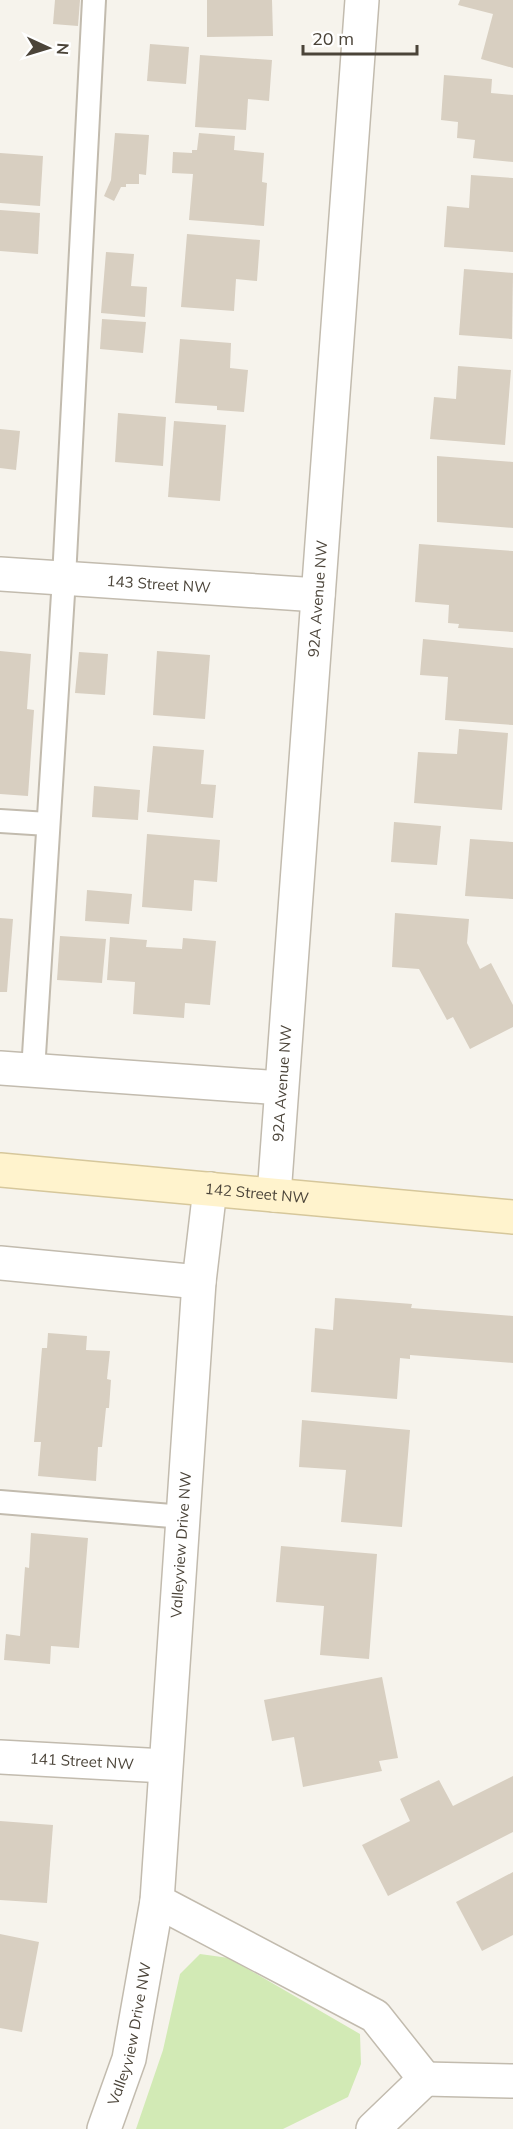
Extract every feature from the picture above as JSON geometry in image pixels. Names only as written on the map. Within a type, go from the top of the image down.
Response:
[{"type":"main road","name":"142 Street NW","points":[[0,1170],[513,1217]]},
{"type":"street","name":"92A Avenue NW","points":[[274,1195],[362,0]]},
{"type":"street","name":"143 Street NW","points":[[0,574],[318,595]]},
{"type":"street","points":[[0,1068],[281,1088]]},
{"type":"street","name":"Valleyview Drive NW","points":[[104,2129],[129,2059],[157,1901],[199,1282],[210,1189]]},
{"type":"street","points":[[0,1263],[199,1282]]},
{"type":"street","name":"141 Street NW","points":[[0,1757],[165,1766]]},
{"type":"street","points":[[157,1901],[375,2016],[425,2079]]},
{"type":"street","points":[[373,2129],[425,2079],[513,2081]]},
{"type":"lane","points":[[33,1071],[64,578],[94,0]]},
{"type":"lane","points":[[0,821],[48,824]]},
{"type":"lane","points":[[0,1502],[184,1517]]},
{"type":"green space","points":[[200,1954],[229,1958],[360,2034],[361,2064],[348,2097],[283,2129],[136,2129],[163,2050],[180,1974]]},
{"type":"building","points":[[55,0],[80,0],[78,26],[53,24]]},
{"type":"building","points":[[207,0],[272,0],[273,36],[207,37]]},
{"type":"building","points":[[460,0],[513,0],[513,68],[481,59],[493,14],[458,5]]},
{"type":"building","points":[[150,44],[189,47],[186,84],[147,81]]},
{"type":"building","points":[[200,55],[272,60],[269,101],[248,99],[246,130],[195,127]]},
{"type":"building","points":[[444,75],[492,79],[491,93],[513,95],[513,162],[473,158],[475,140],[457,138],[458,122],[441,120]]},
{"type":"building","points":[[115,133],[149,135],[146,175],[139,174],[139,184],[126,184],[126,187],[121,187],[114,201],[104,196],[111,180]]},
{"type":"building","points":[[199,133],[235,136],[234,150],[264,153],[262,182],[267,183],[264,226],[189,220],[193,174],[172,173],[173,152],[192,153],[192,150],[197,150]]},
{"type":"building","points":[[0,153],[43,156],[40,206],[0,203]]},
{"type":"building","points":[[471,175],[513,178],[513,252],[444,247],[447,206],[469,208]]},
{"type":"building","points":[[0,210],[40,213],[38,254],[0,251]]},
{"type":"building","points":[[187,234],[260,240],[257,281],[236,279],[234,311],[181,307]]},
{"type":"building","points":[[106,252],[134,254],[131,286],[147,287],[145,317],[101,313]]},
{"type":"building","points":[[464,269],[513,273],[512,339],[459,335]]},
{"type":"building","points":[[102,319],[146,322],[143,353],[100,349]]},
{"type":"building","points":[[180,339],[231,343],[230,368],[248,370],[244,412],[217,410],[217,406],[175,403]]},
{"type":"building","points":[[458,366],[511,370],[505,445],[430,439],[434,397],[456,399]]},
{"type":"building","points":[[118,413],[166,417],[163,466],[115,462]]},
{"type":"building","points":[[174,421],[226,425],[220,501],[168,497]]},
{"type":"building","points":[[0,429],[20,431],[16,470],[0,468]]},
{"type":"building","points":[[437,456],[513,462],[513,528],[437,522]]},
{"type":"building","points":[[419,544],[513,551],[513,632],[458,628],[459,624],[448,623],[449,605],[415,602]]},
{"type":"building","points":[[423,639],[513,648],[513,725],[445,720],[448,677],[420,675]]},
{"type":"building","points":[[0,651],[31,654],[27,709],[34,710],[28,796],[0,794]]},
{"type":"building","points":[[157,651],[210,655],[205,719],[153,715]]},
{"type":"building","points":[[79,652],[108,654],[105,695],[75,693]]},
{"type":"building","points":[[459,729],[508,733],[502,810],[414,803],[418,752],[457,754]]},
{"type":"building","points":[[153,746],[204,750],[201,784],[216,785],[213,818],[147,812]]},
{"type":"building","points":[[94,786],[140,790],[138,820],[92,817]]},
{"type":"building","points":[[394,822],[441,826],[437,865],[391,862]]},
{"type":"building","points":[[147,834],[220,840],[217,882],[194,880],[192,911],[142,907]]},
{"type":"building","points":[[470,839],[513,842],[513,899],[465,896]]},
{"type":"building","points":[[87,890],[132,894],[129,924],[85,921]]},
{"type":"building","points":[[395,913],[469,919],[467,943],[480,969],[491,963],[513,1005],[513,1027],[470,1049],[453,1017],[447,1020],[419,969],[392,967]]},
{"type":"building","points":[[0,918],[13,919],[7,992],[0,992]]},
{"type":"building","points":[[60,936],[106,939],[102,983],[57,980]]},
{"type":"building","points":[[110,937],[147,940],[146,947],[182,949],[183,938],[216,941],[210,1005],[185,1003],[184,1018],[133,1014],[135,982],[107,980]]},
{"type":"building","points":[[335,1298],[412,1304],[411,1308],[513,1316],[513,1363],[410,1355],[410,1359],[400,1358],[397,1399],[311,1392],[315,1328],[333,1330]]},
{"type":"building","points":[[48,1333],[87,1336],[86,1350],[110,1351],[107,1379],[111,1380],[109,1408],[106,1408],[102,1447],[98,1447],[96,1481],[38,1476],[41,1442],[34,1442],[42,1348],[47,1348]]},
{"type":"building","points":[[302,1420],[410,1430],[402,1527],[341,1522],[346,1470],[299,1467]]},
{"type":"building","points":[[31,1533],[88,1538],[79,1648],[51,1646],[50,1664],[4,1660],[6,1634],[20,1636],[25,1567],[29,1568]]},
{"type":"building","points":[[281,1546],[377,1554],[369,1659],[320,1655],[324,1606],[276,1602]]},
{"type":"building","points":[[382,1677],[398,1758],[379,1761],[382,1771],[303,1787],[294,1737],[272,1741],[264,1700]]},
{"type":"building","points":[[513,1776],[513,1832],[388,1896],[362,1845],[410,1821],[400,1799],[439,1780],[453,1806]]},
{"type":"building","points":[[0,1821],[53,1825],[47,1903],[0,1900]]},
{"type":"building","points":[[513,1872],[513,1935],[482,1951],[456,1902]]},
{"type":"building","points":[[0,1934],[39,1942],[22,2032],[0,2028]]}]
